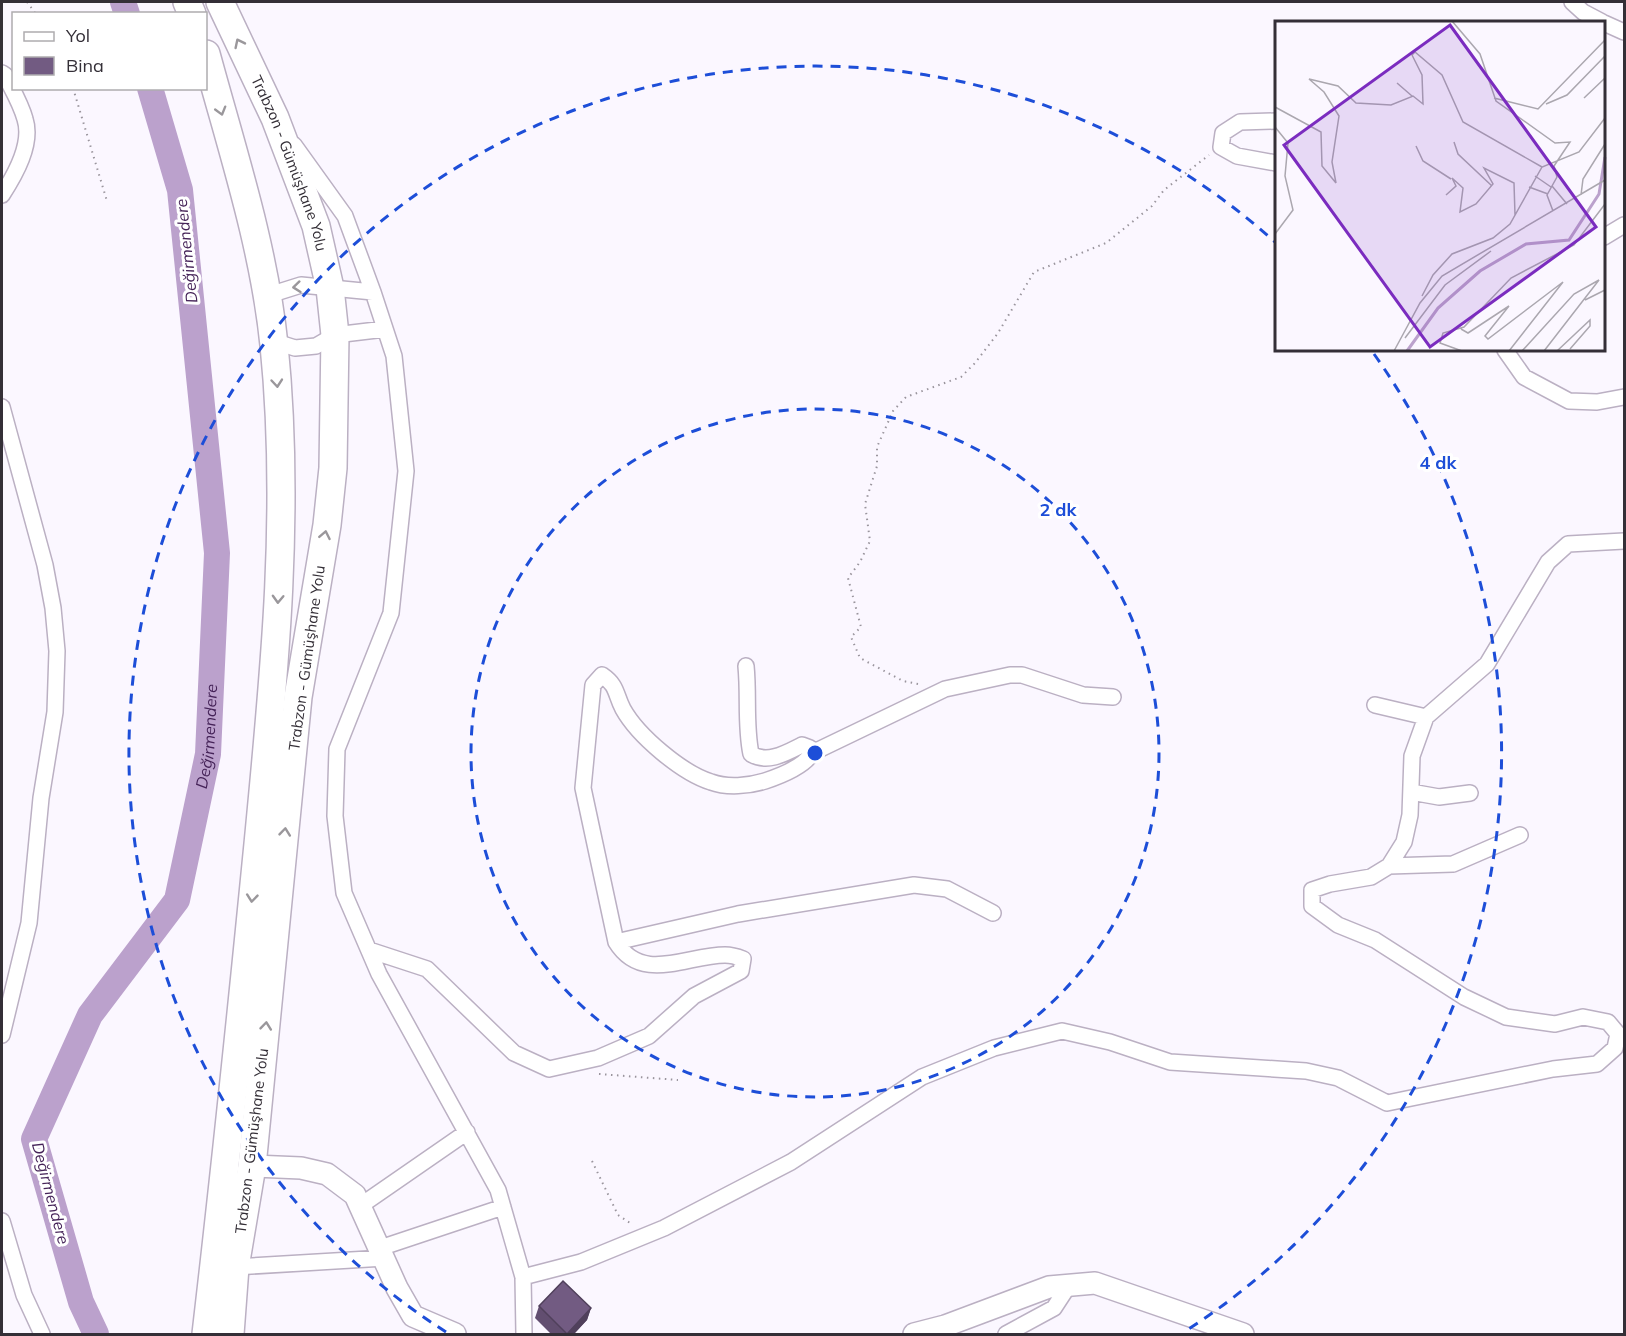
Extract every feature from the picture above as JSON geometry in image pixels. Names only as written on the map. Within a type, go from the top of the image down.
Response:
[{"type":"highway","name":"Trabzon - Gümüşhane Yolu","points":[[220,2],[275,118],[316,226],[330,288],[335,335],[333,468],[327,525],[298,697],[252,1166],[235,1267],[230,1335]]},
{"type":"highway","name":"Trabzon - Gümüşhane Yolu","points":[[206,1335],[226,1170],[276,653],[282,445],[273,342],[255,230],[207,58]]},
{"type":"street","points":[[1572,2],[1583,12],[1599,21]]},
{"type":"street","points":[[1605,24],[1624,32]]},
{"type":"street","points":[[2,73],[26,121],[26,141],[21,161],[2,195]]},
{"type":"street","points":[[275,118],[345,216],[394,356],[406,471],[391,613],[338,749],[335,816],[344,893],[369,950],[498,1190],[523,1277],[524,1335]]},
{"type":"street","points":[[1275,121],[1240,122],[1222,133],[1221,147],[1237,156],[1275,163]]},
{"type":"street","points":[[1605,236],[1624,225]]},
{"type":"street","points":[[266,296],[301,285],[373,292]]},
{"type":"street","points":[[273,342],[295,348],[316,346],[335,335],[385,329]]},
{"type":"street","points":[[1506,351],[1524,377],[1569,401],[1597,402],[1624,398]]},
{"type":"street","points":[[2,407],[45,565],[53,608],[57,661],[55,712],[41,798],[29,923],[2,1035]]},
{"type":"street","points":[[523,1277],[581,1262],[664,1228],[791,1162],[922,1077],[994,1048],[1062,1031],[1110,1042],[1170,1062],[1306,1071],[1338,1078],[1387,1103],[1553,1069],[1597,1064],[1615,1048],[1618,1034],[1608,1022],[1583,1017],[1555,1024],[1506,1017],[1464,997],[1375,940],[1338,926],[1312,906],[1312,890],[1330,884],[1371,877],[1389,866],[1404,842],[1411,792],[1412,756],[1426,717],[1487,664],[1548,562],[1568,544],[1624,541]]},
{"type":"street","points":[[746,666],[748,694],[746,728],[751,754],[759,759],[778,757],[802,746],[810,748],[812,753]]},
{"type":"street","points":[[369,950],[427,969],[514,1053],[549,1069],[598,1059],[649,1036],[694,996],[741,970],[744,959],[726,954],[676,964],[640,963],[623,954],[616,942],[583,788],[593,685],[602,675],[613,683],[623,710],[646,738],[688,772],[712,783],[749,786],[778,777],[809,758],[812,753],[945,689],[1022,675],[1073,693],[1113,697]]},
{"type":"street","points":[[1375,705],[1426,717]]},
{"type":"street","points":[[1411,792],[1439,797],[1470,793]]},
{"type":"street","points":[[1389,866],[1454,864],[1520,835]]},
{"type":"street","points":[[616,942],[738,914],[914,885],[947,889],[993,912]]},
{"type":"street","points":[[360,1206],[466,1132]]},
{"type":"street","points":[[252,1166],[301,1168],[327,1174],[355,1195],[413,1316],[455,1335]]},
{"type":"street","points":[[235,1267],[382,1253],[503,1207]]},
{"type":"street","points":[[2,1221],[24,1295],[42,1335]]},
{"type":"street","points":[[914,1335],[945,1326],[1049,1287],[1095,1282],[1244,1335]]},
{"type":"street","points":[[1006,1335],[1054,1308],[1069,1285]]},
{"type":"path","points":[[74,90],[107,201]]},
{"type":"path","points":[[945,689],[894,677],[860,658],[851,637],[861,627],[848,578],[860,562],[870,541],[865,504],[877,466],[877,447],[893,411],[906,397],[961,376],[998,333],[1034,272],[1106,243],[1152,206],[1164,190],[1221,147]]},
{"type":"path","points":[[575,1064],[583,1070],[603,1075],[678,1080]]},
{"type":"path","points":[[592,1161],[618,1215],[634,1226]]},
{"type":"building","points":[[563,1281],[591,1308],[567,1334],[539,1306]]},
{"type":"waterway","name":"Değirmendere","points":[[123,2],[126,12]]},
{"type":"waterway","name":"Değirmendere","points":[[96,1334],[81,1302],[34,1139],[90,1015],[177,900],[208,754],[217,553],[180,190],[151,90]]}]
